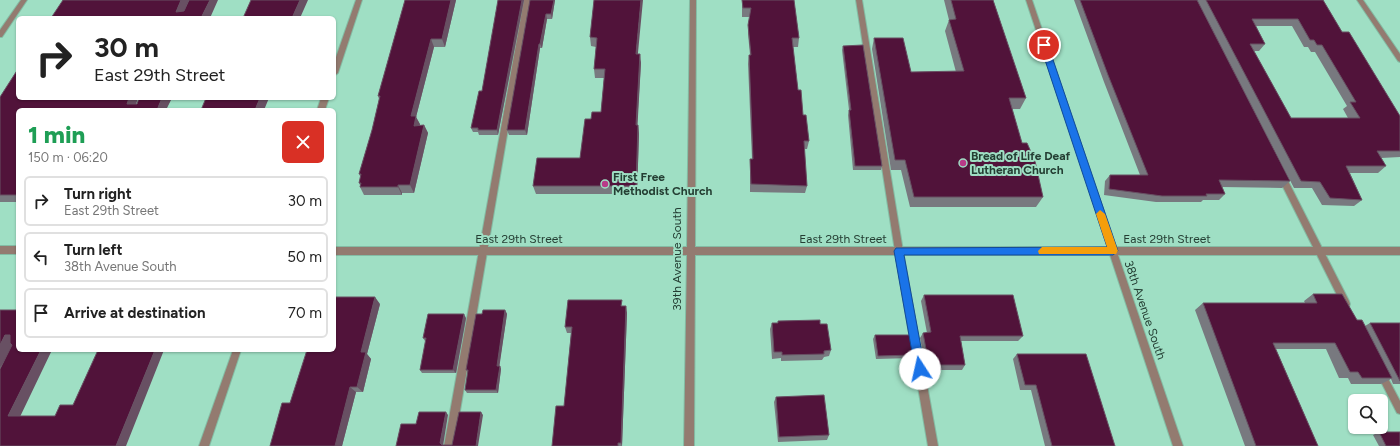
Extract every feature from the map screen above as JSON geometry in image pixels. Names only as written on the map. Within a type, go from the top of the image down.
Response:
[{"type":"street","points":[[0,34],[24,0]]},
{"type":"street","points":[[336,67],[359,0]]},
{"type":"street","points":[[449,446],[527,0]]},
{"type":"street","name":"39th Avenue South","points":[[688,446],[693,0]]},
{"type":"street","points":[[859,0],[899,251],[934,446]]},
{"type":"street","name":"38th Avenue South","points":[[1029,0],[1178,446]]},
{"type":"street","points":[[1360,0],[1400,59]]},
{"type":"street","points":[[1278,169],[1350,312]]},
{"type":"street","points":[[0,250],[16,250]]},
{"type":"street","name":"East 29th Street","points":[[336,251],[1400,251]]},
{"type":"street","points":[[204,446],[237,352]]},
{"type":"street","points":[[1375,361],[1400,410]]},
{"type":"building","points":[[63,0],[181,0],[176,12],[184,11],[189,0],[210,0],[202,16],[52,16]]},
{"type":"building","points":[[251,0],[300,0],[293,16],[244,16]]},
{"type":"building","points":[[405,0],[451,0],[442,39],[431,39],[411,116],[416,116],[414,126],[424,125],[410,185],[398,185],[398,187],[360,187],[361,183],[359,183],[361,174],[359,174],[372,130],[380,96],[378,96]]},
{"type":"building","points":[[498,0],[522,0],[497,130],[478,130],[478,128],[471,128],[479,91],[482,91]]},
{"type":"building","points":[[530,0],[554,0],[551,14],[546,14],[539,44],[525,130],[507,130]]},
{"type":"building","points":[[594,0],[641,0],[636,54],[640,54],[636,125],[638,125],[636,186],[533,186],[537,158],[580,158],[585,119],[591,119],[592,112],[601,112],[605,69],[594,69],[597,38],[590,37]]},
{"type":"building","points":[[742,0],[794,0],[799,38],[792,38],[798,90],[801,90],[803,115],[806,115],[809,141],[804,141],[807,186],[751,184],[750,159],[753,159],[749,55],[751,55],[748,25],[751,8],[743,8]]},
{"type":"building","points":[[951,0],[993,0],[1026,98],[1009,98],[1022,143],[1027,143],[1035,161],[1043,197],[914,197],[905,160],[895,160],[874,38],[903,38],[911,72],[964,71],[949,20],[956,19]]},
{"type":"building","points":[[1080,0],[1197,0],[1290,181],[1219,180],[1225,194],[1206,194],[1207,196],[1162,196],[1109,189],[1110,175],[1148,175]]},
{"type":"building","points":[[1206,0],[1323,0],[1342,32],[1349,32],[1400,116],[1400,151],[1377,151],[1386,166],[1346,166],[1362,200],[1330,198],[1320,182],[1301,181]],"holes":[[[1252,19],[1298,19],[1310,40],[1314,40],[1317,45],[1322,45],[1356,102],[1350,102],[1360,118],[1291,118],[1250,44],[1265,44]]]},
{"type":"building","points":[[863,45],[882,166],[855,166],[849,110],[851,110],[843,46]]},
{"type":"building","points":[[16,72],[16,100],[128,100],[127,104],[137,104],[138,100],[161,100],[158,108],[16,108],[16,195],[0,195],[0,97]]},
{"type":"building","points":[[205,100],[259,100],[256,108],[202,108]]},
{"type":"building","points":[[1313,294],[1342,294],[1357,320],[1362,320],[1392,378],[1362,378],[1358,372],[1350,372],[1335,343],[1273,343],[1318,446],[1256,446],[1203,303],[1317,303]]},
{"type":"building","points":[[924,295],[1013,295],[1023,336],[960,336],[965,365],[929,365],[923,333],[931,332]]},
{"type":"building","points":[[336,297],[375,297],[361,352],[366,352],[357,387],[350,387],[335,446],[270,446],[282,403],[290,403],[306,352],[336,352]]},
{"type":"building","points":[[568,300],[622,300],[621,306],[626,306],[621,443],[618,443],[618,446],[552,446],[556,406],[564,406],[572,327],[565,327]]},
{"type":"building","points":[[0,310],[16,310],[16,352],[40,352],[8,416],[55,416],[60,405],[73,405],[97,352],[154,352],[116,446],[0,446],[0,369],[12,345],[10,343],[10,335],[5,335],[0,345]]},
{"type":"building","points":[[483,310],[505,310],[497,366],[500,366],[496,390],[465,390],[468,370],[466,370],[476,314],[482,314]]},
{"type":"building","points":[[428,314],[464,314],[453,370],[420,370],[426,338],[423,338]]},
{"type":"building","points":[[820,320],[820,324],[827,324],[831,350],[824,351],[824,354],[782,355],[782,352],[774,352],[772,323],[778,323],[778,321]]},
{"type":"building","points":[[1370,323],[1400,323],[1400,381]]},
{"type":"building","points":[[875,335],[910,335],[915,367],[913,355],[878,356]]},
{"type":"building","points":[[1017,354],[1086,354],[1115,446],[1052,446],[1036,385],[1025,385]]},
{"type":"building","points":[[824,395],[829,435],[779,437],[776,397]]},
{"type":"building","points":[[419,412],[446,412],[440,443],[442,445],[452,445],[459,412],[481,412],[476,446],[396,446],[401,424],[416,424]]},
{"type":"building","points":[[1400,432],[1400,446],[1386,446],[1380,434]]},
{"type":"slow traffic","points":[[1042,251],[1113,251],[1100,214]]},
{"type":"place","name":"Bread of Life Deaf Lutheran Church","points":[[963,163]]},
{"type":"place","name":"First Free Methodist Church","points":[[605,184]]},
{"type":"route","points":[[920,369],[899,251],[1113,251],[1044,45]]}]
